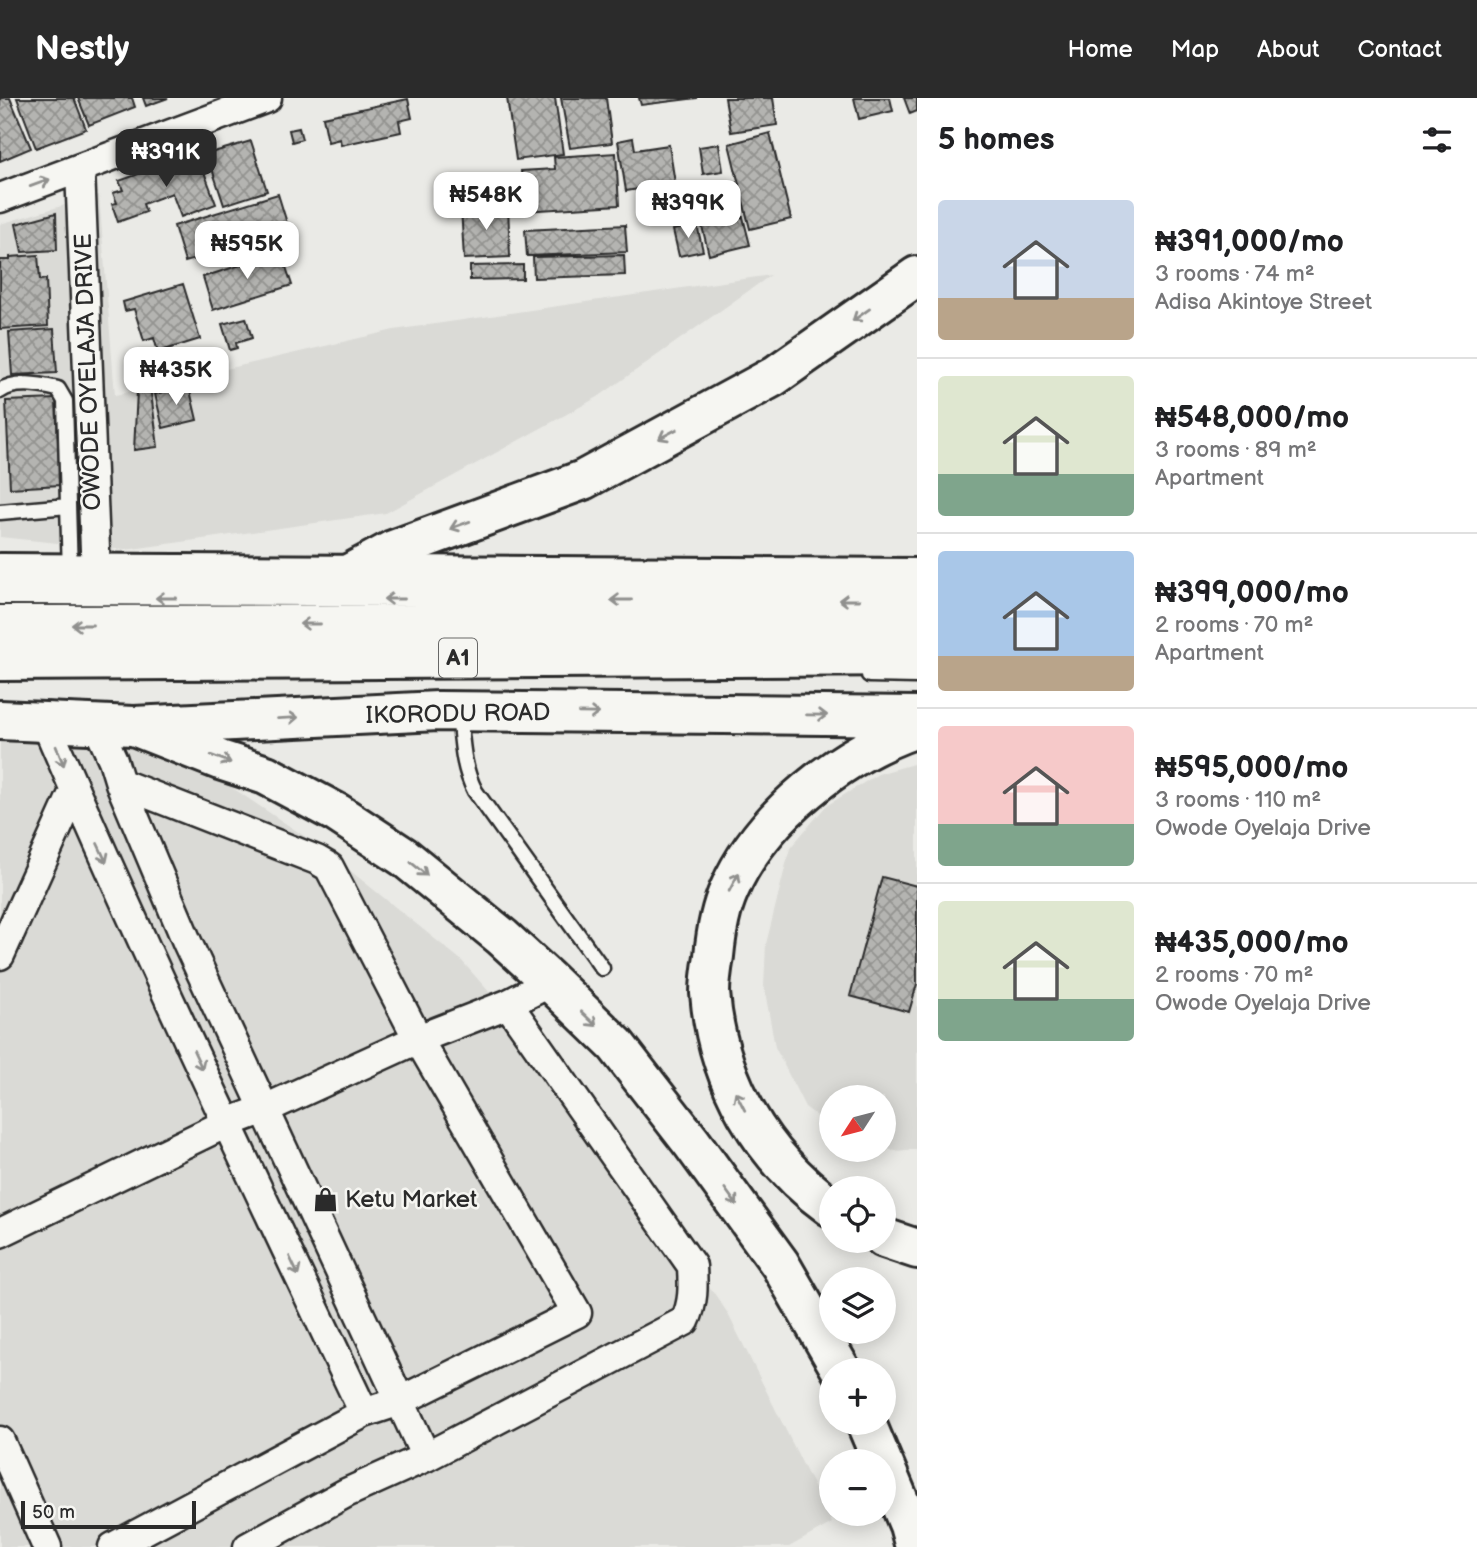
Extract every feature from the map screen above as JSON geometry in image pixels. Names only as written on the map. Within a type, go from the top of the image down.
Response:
[{"type":"main road","points":[[347,575],[393,550],[583,480],[773,377],[917,276]]},
{"type":"main road","points":[[0,575],[917,578]]},
{"type":"main road","name":"A1","points":[[0,625],[917,623]]},
{"type":"main road","name":"A1","points":[[0,661],[917,656]]},
{"type":"main road","name":"IKORODU ROAD","points":[[0,720],[134,726],[459,711],[917,716]]},
{"type":"main road","points":[[134,726],[266,775],[337,813],[404,857],[502,937],[616,1045],[780,1264],[834,1358]]},
{"type":"main road","points":[[819,1198],[803,1187],[764,1142],[737,1099],[719,1045],[710,992],[716,937],[729,890],[750,852],[778,819],[814,784],[844,764],[897,735],[917,728]]},
{"type":"main road","points":[[896,1242],[917,1249]]},
{"type":"main road","points":[[896,1494],[915,1547]]},
{"type":"street","points":[[0,198],[267,98]]},
{"type":"street","name":"OWODE OYELAJA DRIVE","points":[[80,169],[83,575]]},
{"type":"street","points":[[45,721],[74,791],[227,1124],[364,1413]]},
{"type":"street","points":[[96,723],[187,942],[426,1457]]},
{"type":"street","points":[[113,1547],[364,1413],[400,1401],[577,1313],[418,1039],[329,867],[317,859],[120,783]]},
{"type":"street","points":[[0,955],[74,791]]},
{"type":"street","points":[[0,1233],[227,1124],[418,1039],[509,1004],[551,982]]},
{"type":"street","points":[[248,1547],[346,1493],[426,1457],[685,1321],[691,1308],[694,1290],[692,1266],[509,1004]]},
{"type":"street","points":[[0,1441],[47,1547]]},
{"type":"lane","points":[[0,391],[9,385],[42,386],[58,389],[65,401],[68,506],[83,575]]},
{"type":"lane","points":[[0,512],[68,506]]},
{"type":"lane","points":[[0,575],[917,600]]},
{"type":"lane","points":[[0,672],[417,673]]},
{"type":"lane","points":[[848,675],[917,676]]},
{"type":"lane","points":[[459,711],[465,767],[475,791],[602,968]]},
{"type":"shaded area","points":[[99,195],[115,395],[394,330],[771,275],[598,397],[386,513],[125,550],[0,537],[0,224]]},
{"type":"shaded area","name":"Ketu Market","points":[[0,735],[173,748],[322,848],[461,960],[573,1087],[727,1312],[819,1497],[819,1526],[827,1526],[789,1547],[0,1547]]},
{"type":"shaded area","points":[[917,763],[917,1149],[896,1151],[896,1085],[819,1085],[819,1117],[805,1107],[775,1047],[764,986],[766,944],[790,848],[826,806],[878,774]]},
{"type":"building","points":[[0,98],[10,98],[31,148],[0,161]]},
{"type":"building","points":[[17,98],[74,98],[86,129],[36,148]]},
{"type":"building","points":[[78,98],[132,98],[135,107],[89,125]]},
{"type":"building","points":[[143,98],[168,98],[146,106]]},
{"type":"building","points":[[507,98],[555,98],[563,154],[516,160]]},
{"type":"building","points":[[561,98],[606,98],[612,143],[570,148]]},
{"type":"building","points":[[639,98],[697,98],[641,105]]},
{"type":"building","points":[[725,98],[773,98],[777,125],[731,132]]},
{"type":"building","points":[[854,98],[890,98],[893,111],[859,119]]},
{"type":"building","points":[[904,98],[917,98],[917,111],[910,114]]},
{"type":"building","points":[[408,99],[412,118],[399,121],[401,132],[341,145],[340,139],[328,142],[323,117]]},
{"type":"building","points":[[299,128],[302,139],[292,142],[289,130]]},
{"type":"building","points":[[770,133],[791,219],[750,229],[729,144]]},
{"type":"building","points":[[633,138],[635,150],[669,145],[675,183],[626,191],[618,141]]},
{"type":"building","points":[[251,141],[267,191],[224,205],[207,154]]},
{"type":"building","points":[[719,144],[723,171],[703,174],[699,147]]},
{"type":"building","points":[[197,153],[216,204],[181,217],[172,193],[143,204],[146,212],[118,222],[112,204],[117,203],[113,193],[123,190],[119,181]]},
{"type":"building","points":[[616,153],[619,205],[524,211],[521,171],[555,169],[554,157]]},
{"type":"building","points":[[278,194],[291,236],[201,264],[199,258],[185,262],[174,226]]},
{"type":"building","points":[[508,205],[510,257],[464,259],[461,207]]},
{"type":"building","points":[[56,213],[57,250],[22,252],[16,224]]},
{"type":"building","points":[[743,217],[750,245],[709,255],[702,226]]},
{"type":"building","points":[[625,225],[627,252],[527,256],[525,230]]},
{"type":"building","points":[[697,225],[703,251],[679,256],[673,230]]},
{"type":"building","points":[[281,252],[292,285],[213,310],[203,277]]},
{"type":"building","points":[[38,255],[40,280],[46,279],[48,326],[0,329],[0,260]]},
{"type":"building","points":[[624,255],[625,275],[534,278],[533,257]]},
{"type":"building","points":[[523,265],[523,279],[470,280],[470,266]]},
{"type":"building","points":[[183,284],[200,339],[158,352],[154,338],[144,341],[134,309],[125,311],[123,302]]},
{"type":"building","points":[[246,318],[252,338],[236,343],[237,348],[230,350],[222,324]]},
{"type":"building","points":[[54,329],[57,373],[12,375],[9,332]]},
{"type":"building","points":[[189,386],[197,420],[163,428],[155,394]]},
{"type":"building","points":[[137,391],[151,393],[158,447],[134,450]]},
{"type":"building","points":[[56,399],[60,485],[10,488],[6,401]]},
{"type":"building","points":[[882,877],[917,886],[917,984],[909,1012],[850,996]]},
{"type":"place","name":"Ketu Market","points":[[325,1199]]}]
